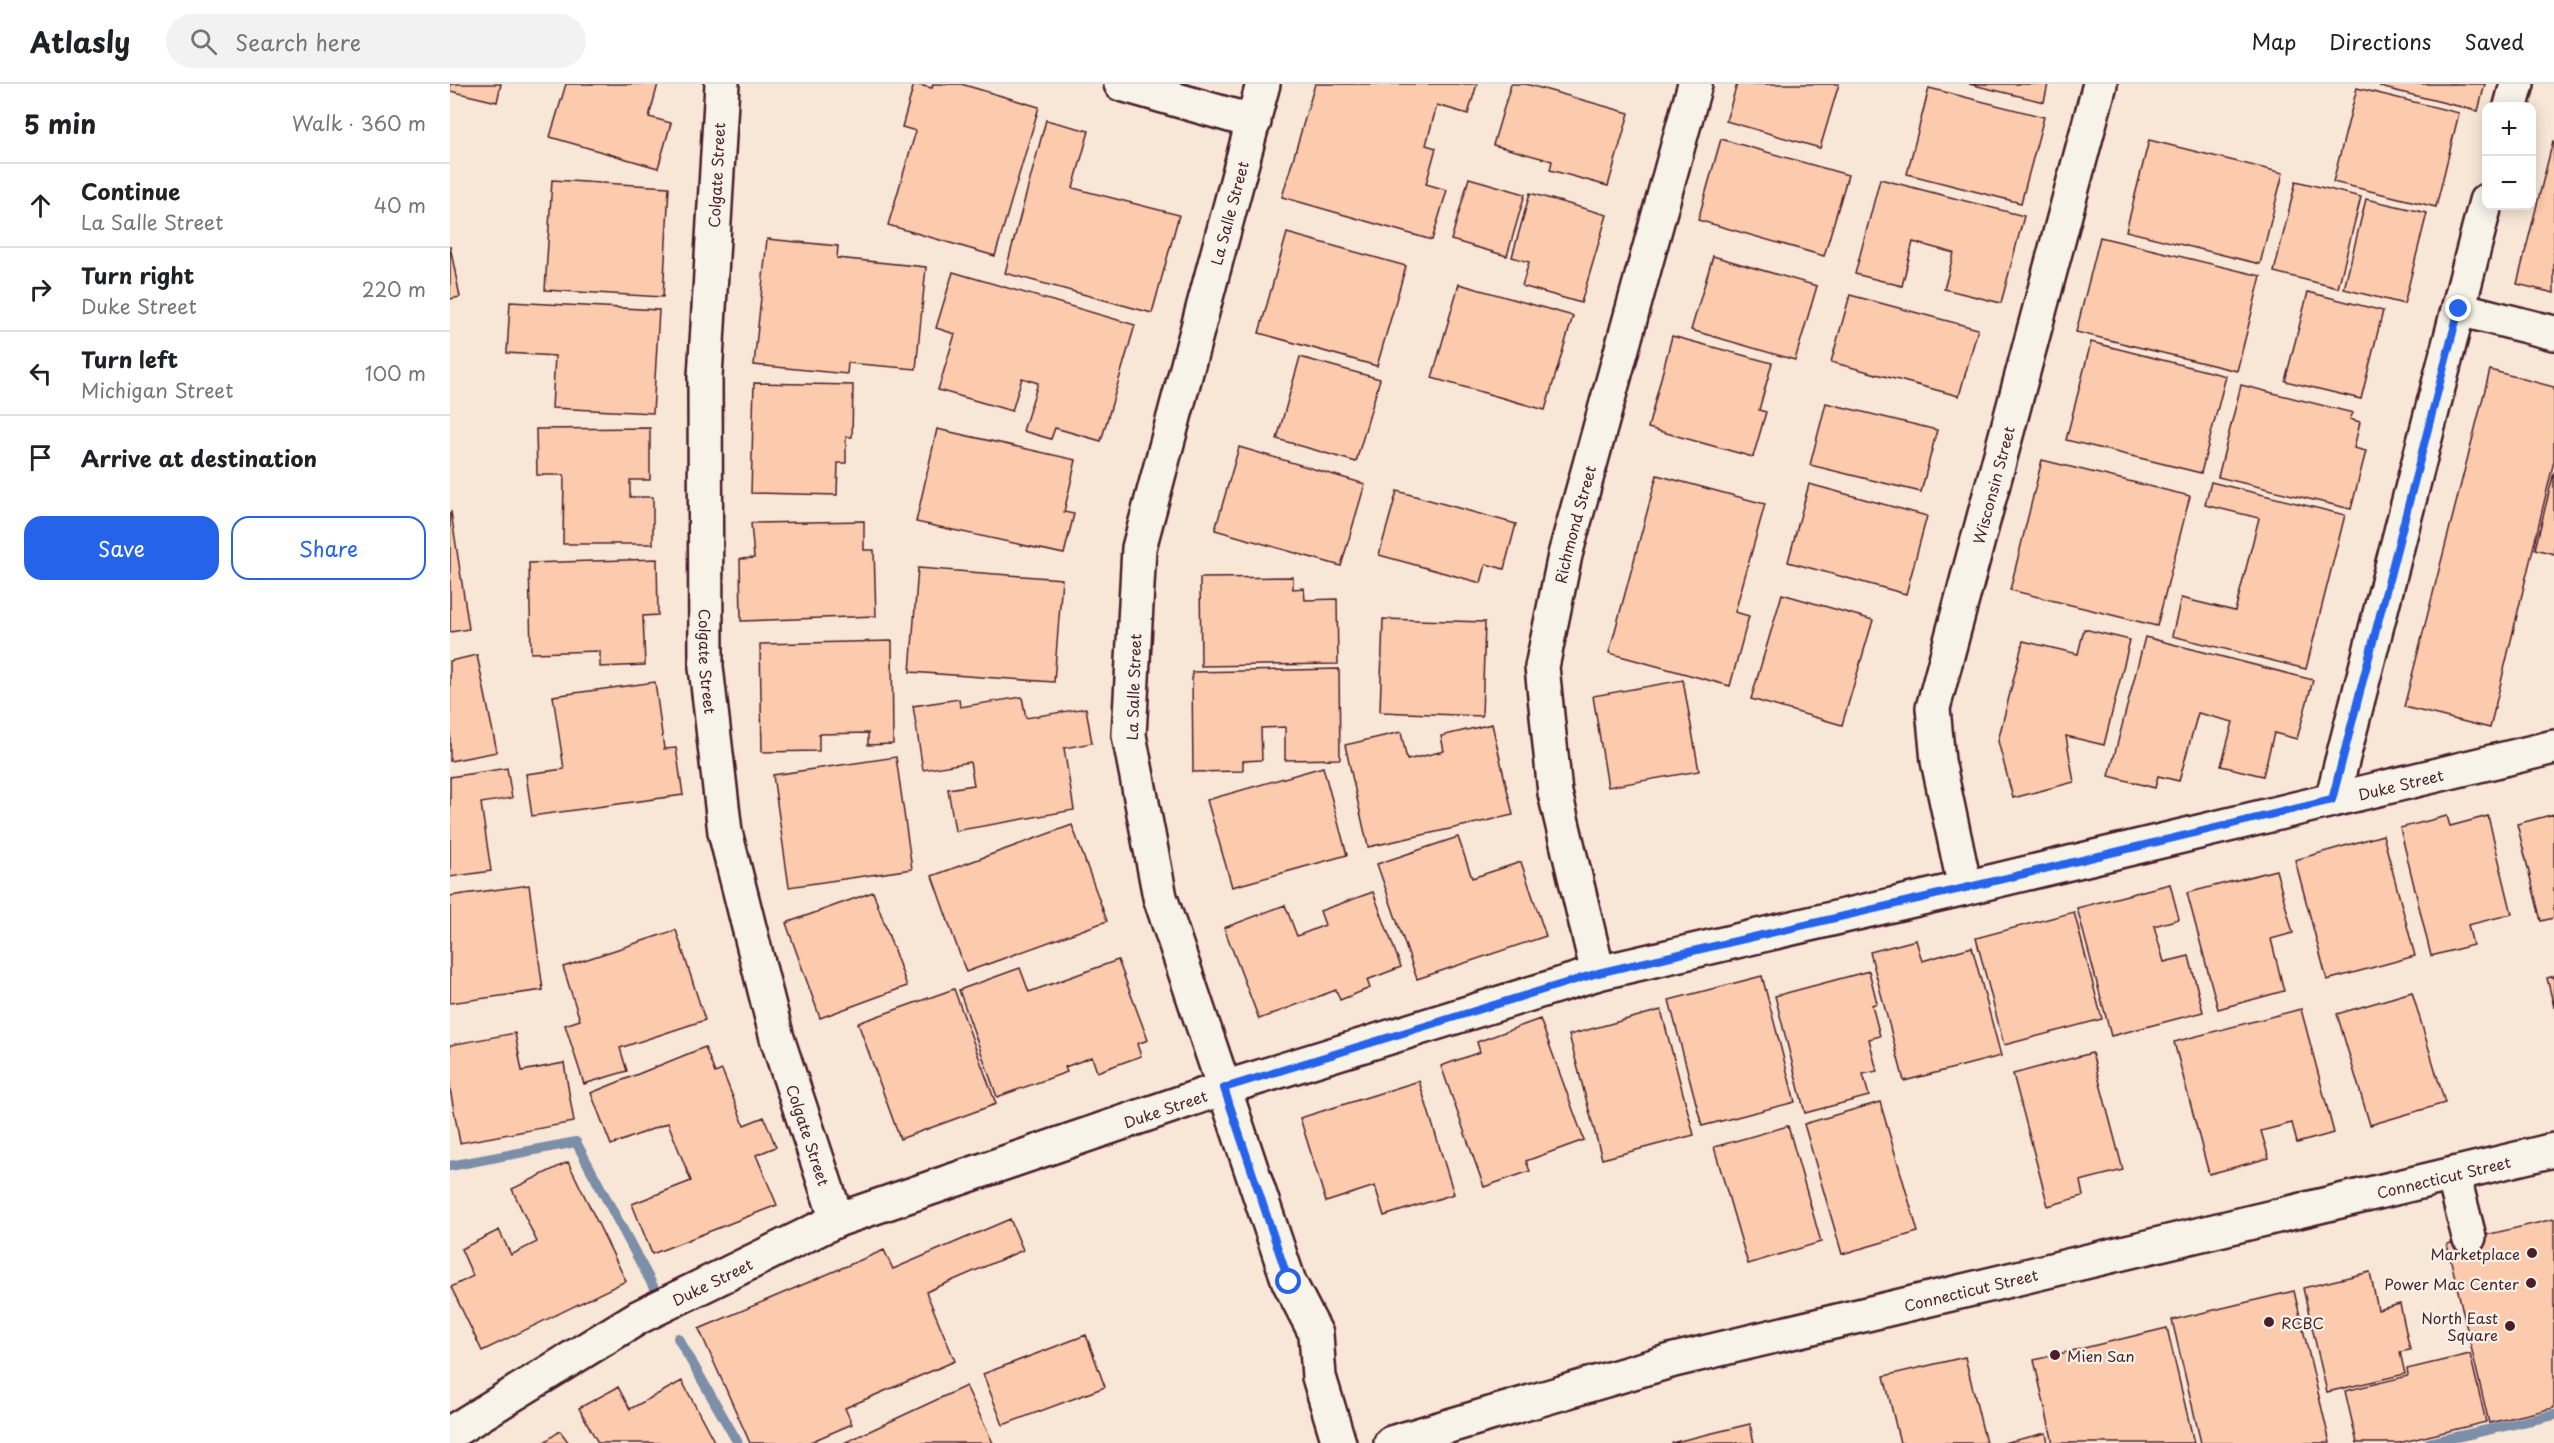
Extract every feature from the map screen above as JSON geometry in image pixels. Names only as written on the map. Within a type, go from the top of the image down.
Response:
[{"type":"street","name":"Colgate Street","points":[[722,84],[705,377],[706,667],[725,832],[777,1038],[837,1220]]},
{"type":"street","points":[[1121,84],[1254,122]]},
{"type":"street","name":"La Salle Street","points":[[1263,84],[1139,548],[1129,735],[1160,897],[1289,1282],[1316,1334],[1319,1377],[1339,1443]]},
{"type":"street","name":"Richmond Street","points":[[1598,973],[1555,793],[1542,667],[1565,555],[1695,84]]},
{"type":"street","name":"Wisconsin Street","points":[[1965,888],[1938,761],[1934,708],[2100,84]]},
{"type":"street","points":[[2512,102],[2517,84]]},
{"type":"street","points":[[2332,800],[2485,210]]},
{"type":"street","points":[[2459,309],[2554,333]]},
{"type":"street","name":"Duke Street","points":[[450,1433],[639,1317],[837,1220],[1224,1088],[1598,973],[2554,747]]},
{"type":"street","name":"Connecticut Street","points":[[1391,1443],[1674,1360],[2554,1150]]},
{"type":"street","points":[[2453,1174],[2469,1237]]},
{"type":"building","points":[[450,84],[501,84],[497,102],[450,91]]},
{"type":"building","points":[[566,84],[658,84],[649,117],[671,123],[658,168],[550,137]]},
{"type":"building","points":[[914,84],[932,88],[933,84],[961,84],[1039,107],[995,256],[888,225],[916,131],[902,127]]},
{"type":"building","points":[[1315,84],[1477,84],[1468,114],[1437,105],[1426,145],[1436,148],[1426,184],[1447,190],[1432,240],[1282,197]]},
{"type":"building","points":[[1511,84],[1526,84],[1629,113],[1608,186],[1550,170],[1552,161],[1493,145]]},
{"type":"building","points":[[1737,84],[1839,84],[1820,148],[1726,121]]},
{"type":"building","points":[[1969,84],[2048,84],[2044,102]]},
{"type":"building","points":[[2381,84],[2485,84],[2478,111],[2380,87]]},
{"type":"building","points":[[1929,88],[2044,117],[2021,203],[1907,174]]},
{"type":"building","points":[[2357,88],[2459,113],[2436,207],[2333,182]]},
{"type":"building","points":[[1046,120],[1089,131],[1073,188],[1179,215],[1152,313],[1005,273]]},
{"type":"building","points":[[1721,139],[1848,175],[1824,256],[1698,220]]},
{"type":"building","points":[[2149,140],[2283,173],[2260,264],[2126,231]]},
{"type":"building","points":[[2553,141],[2554,293],[2517,284]]},
{"type":"building","points":[[1469,178],[1525,194],[1507,256],[1451,240]]},
{"type":"building","points":[[1880,179],[2024,216],[2001,303],[1944,289],[1954,253],[1913,242],[1902,286],[1855,274]]},
{"type":"building","points":[[552,180],[669,187],[663,297],[545,290]]},
{"type":"building","points":[[2296,181],[2361,197],[2338,288],[2274,272]]},
{"type":"building","points":[[1530,193],[1607,215],[1581,303],[1522,286],[1529,262],[1512,257]]},
{"type":"building","points":[[2366,199],[2427,213],[2404,304],[2344,289]]},
{"type":"building","points":[[1287,233],[1406,266],[1377,366],[1259,333]]},
{"type":"building","points":[[2100,237],[2261,276],[2237,371],[2076,332]]},
{"type":"building","points":[[767,239],[838,246],[837,258],[926,267],[916,369],[848,363],[847,374],[754,365]]},
{"type":"building","points":[[450,246],[460,297],[450,299]]},
{"type":"building","points":[[1713,256],[1817,286],[1795,360],[1691,330]]},
{"type":"building","points":[[953,272],[1135,325],[1101,441],[1055,428],[1051,439],[1023,431],[1038,383],[1022,378],[1012,411],[938,390],[955,334],[936,328]]},
{"type":"building","points":[[1459,284],[1573,316],[1545,410],[1432,378]]},
{"type":"building","points":[[2308,292],[2383,311],[2361,399],[2285,381]]},
{"type":"building","points":[[1850,295],[1978,329],[1959,396],[1831,362]]},
{"type":"building","points":[[510,302],[659,310],[653,413],[552,408],[555,356],[507,353]]},
{"type":"building","points":[[1672,336],[1772,363],[1759,410],[1766,412],[1753,457],[1648,428]]},
{"type":"building","points":[[2091,342],[2226,376],[2201,473],[2066,440]]},
{"type":"building","points":[[1300,357],[1380,379],[1356,462],[1277,439]]},
{"type":"building","points":[[2490,370],[2554,387],[2554,461],[2490,728],[2404,707]]},
{"type":"building","points":[[754,383],[853,385],[852,437],[846,437],[846,463],[838,463],[837,495],[751,493]]},
{"type":"building","points":[[2241,385],[2353,413],[2350,419],[2360,422],[2354,448],[2366,451],[2351,509],[2218,477]]},
{"type":"building","points":[[1826,403],[1937,430],[1921,492],[1810,465]]},
{"type":"building","points":[[650,428],[650,480],[630,480],[630,497],[653,497],[653,544],[563,544],[564,475],[537,475],[536,429]]},
{"type":"building","points":[[937,429],[1076,460],[1064,512],[1074,514],[1064,554],[916,522]]},
{"type":"building","points":[[1239,447],[1365,484],[1341,566],[1215,530]]},
{"type":"building","points":[[2042,460],[2190,496],[2157,626],[2010,590]]},
{"type":"building","points":[[2554,472],[2554,554],[2535,549]]},
{"type":"building","points":[[1657,475],[1765,504],[1735,612],[1749,616],[1730,686],[1609,653]]},
{"type":"building","points":[[2211,482],[2345,515],[2306,669],[2172,636],[2181,598],[2235,611],[2259,518],[2205,505]]},
{"type":"building","points":[[1809,484],[1927,516],[1906,594],[1788,562]]},
{"type":"building","points":[[1397,491],[1516,524],[1504,569],[1486,564],[1481,583],[1379,555]]},
{"type":"building","points":[[450,513],[469,629],[450,632]]},
{"type":"building","points":[[864,521],[864,550],[874,550],[876,616],[741,621],[740,559],[754,558],[751,523]]},
{"type":"building","points":[[657,559],[658,615],[643,616],[645,665],[600,667],[600,651],[531,653],[529,563]]},
{"type":"building","points":[[918,568],[1062,579],[1054,682],[910,672]]},
{"type":"building","points":[[1293,577],[1293,589],[1304,588],[1305,600],[1337,599],[1338,664],[1201,666],[1200,578]]},
{"type":"building","points":[[1782,594],[1873,620],[1842,725],[1751,699]]},
{"type":"building","points":[[1383,619],[1485,622],[1482,716],[1380,712]]},
{"type":"building","points":[[2084,629],[2130,640],[2104,745],[2066,736],[2074,782],[2013,798],[1998,741],[2023,641],[2078,654]]},
{"type":"building","points":[[2145,637],[2313,680],[2297,739],[2274,733],[2263,776],[2221,766],[2233,722],[2198,713],[2179,781],[2158,776],[2155,788],[2109,776]]},
{"type":"building","points":[[892,641],[893,744],[868,745],[868,733],[819,734],[819,751],[762,752],[760,644]]},
{"type":"building","points":[[477,655],[497,752],[450,761],[450,661]]},
{"type":"building","points":[[1339,669],[1340,759],[1285,760],[1285,727],[1261,728],[1262,760],[1243,761],[1243,771],[1193,772],[1192,672]]},
{"type":"building","points":[[1683,680],[1699,771],[1608,787],[1593,696]]},
{"type":"building","points":[[655,682],[664,749],[676,748],[683,795],[532,816],[526,774],[564,769],[553,696]]},
{"type":"building","points":[[1022,697],[1026,718],[1086,708],[1092,743],[1064,748],[1074,810],[955,831],[948,789],[974,785],[970,762],[923,770],[913,706],[959,699],[960,707]]},
{"type":"building","points":[[1492,724],[1513,815],[1368,847],[1345,745],[1401,732],[1407,760],[1444,751],[1441,736]]},
{"type":"building","points":[[896,757],[912,869],[789,887],[773,775]]},
{"type":"building","points":[[1323,767],[1347,855],[1232,887],[1207,800]]},
{"type":"building","points":[[507,768],[512,798],[481,803],[491,871],[450,877],[450,777]]},
{"type":"building","points":[[2554,814],[2554,918],[2541,921],[2517,824]]},
{"type":"building","points":[[2447,816],[2450,826],[2488,816],[2512,914],[2468,925],[2473,945],[2431,956],[2400,828]]},
{"type":"building","points":[[1072,825],[1107,921],[966,972],[932,876]]},
{"type":"building","points":[[2383,835],[2415,956],[2327,980],[2295,860]]},
{"type":"building","points":[[1458,837],[1472,878],[1521,862],[1546,936],[1417,979],[1377,864]]},
{"type":"building","points":[[2276,870],[2293,933],[2271,939],[2284,991],[2218,1009],[2187,893]]},
{"type":"building","points":[[2170,884],[2179,919],[2154,926],[2164,962],[2189,956],[2203,1012],[2111,1036],[2077,908]]},
{"type":"building","points":[[529,885],[543,990],[450,1003],[450,896]]},
{"type":"building","points":[[873,892],[907,986],[820,1018],[786,923]]},
{"type":"building","points":[[1373,892],[1401,967],[1367,980],[1370,988],[1340,1000],[1336,990],[1259,1019],[1224,928],[1285,905],[1297,936],[1325,925],[1320,911]]},
{"type":"building","points":[[2074,912],[2102,1019],[2004,1045],[1976,938]]},
{"type":"building","points":[[676,930],[705,1020],[620,1048],[627,1071],[584,1084],[565,1025],[580,1020],[563,967]]},
{"type":"building","points":[[1916,940],[1922,961],[1972,947],[2001,1056],[1904,1081],[1870,952]]},
{"type":"building","points":[[1118,960],[1148,1040],[1137,1044],[1141,1056],[1097,1072],[1092,1057],[1065,1067],[1067,1072],[997,1097],[959,990],[1020,968],[1029,992]]},
{"type":"building","points":[[1869,971],[1877,1003],[1872,1005],[1880,1036],[1869,1039],[1877,1071],[1863,1074],[1869,1096],[1805,1113],[1775,996]]},
{"type":"building","points":[[1762,976],[1795,1102],[1702,1126],[1669,1000]]},
{"type":"building","points":[[2554,976],[2554,1007],[2547,978]]},
{"type":"building","points":[[954,989],[996,1104],[900,1139],[858,1023]]},
{"type":"building","points":[[2412,992],[2445,1103],[2370,1125],[2337,1014]]},
{"type":"building","points":[[2301,1009],[2334,1133],[2297,1143],[2292,1123],[2261,1131],[2269,1158],[2209,1174],[2174,1042]]},
{"type":"building","points":[[1661,1010],[1694,1135],[1602,1159],[1569,1035]]},
{"type":"building","points":[[1540,1019],[1584,1140],[1526,1161],[1530,1171],[1484,1187],[1441,1066],[1480,1052],[1477,1042]]},
{"type":"building","points":[[515,1033],[522,1071],[564,1063],[574,1122],[460,1143],[450,1089],[450,1045]]},
{"type":"building","points":[[705,1047],[715,1073],[722,1070],[744,1125],[764,1117],[776,1147],[756,1155],[777,1205],[652,1254],[632,1204],[691,1181],[668,1123],[611,1145],[591,1093]]},
{"type":"building","points":[[2092,1053],[2123,1170],[2080,1181],[2083,1196],[2048,1206],[2013,1074]]},
{"type":"building","points":[[1419,1081],[1454,1194],[1384,1216],[1375,1186],[1326,1202],[1300,1118]]},
{"type":"building","points":[[1880,1102],[1918,1232],[1842,1254],[1804,1124]]},
{"type":"building","points":[[1788,1126],[1821,1242],[1748,1264],[1714,1147]]},
{"type":"building","points":[[568,1162],[626,1281],[482,1351],[451,1287],[473,1276],[461,1249],[499,1230],[511,1255],[537,1242],[512,1189]]},
{"type":"building","points":[[1010,1219],[1023,1250],[926,1292],[955,1361],[845,1408],[852,1424],[808,1443],[750,1443],[699,1329],[884,1250],[893,1269]]},
{"type":"building","name":"North East Square","points":[[2554,1219],[2554,1408],[2489,1423],[2447,1244]]},
{"type":"building","points":[[2370,1272],[2378,1310],[2400,1304],[2410,1350],[2400,1352],[2405,1374],[2327,1392],[2303,1288]]},
{"type":"building","points":[[2294,1291],[2330,1443],[2201,1443],[2172,1320]]},
{"type":"building","points":[[2167,1328],[2194,1443],[2053,1443],[2034,1360]]},
{"type":"building","points":[[1086,1335],[1105,1387],[1003,1425],[983,1374]]},
{"type":"building","points":[[2470,1354],[2486,1422],[2399,1443],[2357,1443],[2345,1391],[2408,1376],[2407,1369]]},
{"type":"building","points":[[1965,1357],[1986,1443],[1900,1443],[1884,1376]]},
{"type":"building","points":[[682,1381],[715,1443],[598,1443],[579,1408],[618,1387],[630,1409]]},
{"type":"building","points":[[966,1386],[993,1443],[844,1443]]},
{"type":"building","points":[[1750,1424],[1754,1443],[1671,1443]]},
{"type":"building","points":[[560,1431],[569,1443],[543,1443]]},
{"type":"building","points":[[2046,1433],[2048,1443],[2003,1443]]},
{"type":"waterway","points":[[450,1166],[576,1142],[653,1286]]},
{"type":"waterway","points":[[678,1338],[738,1443]]},
{"type":"waterway","points":[[2429,1443],[2554,1415]]},
{"type":"place","name":"Marketplace","points":[[2532,1253]]},
{"type":"place","name":"Power Mac Center","points":[[2531,1283]]},
{"type":"place","name":"RCBC","points":[[2269,1322]]},
{"type":"place","name":"North East Square","points":[[2510,1326]]},
{"type":"place","name":"Mien San","points":[[2055,1355]]},
{"type":"route","points":[[1289,1282],[1224,1088],[1598,973],[2332,800],[2459,309]]}]
